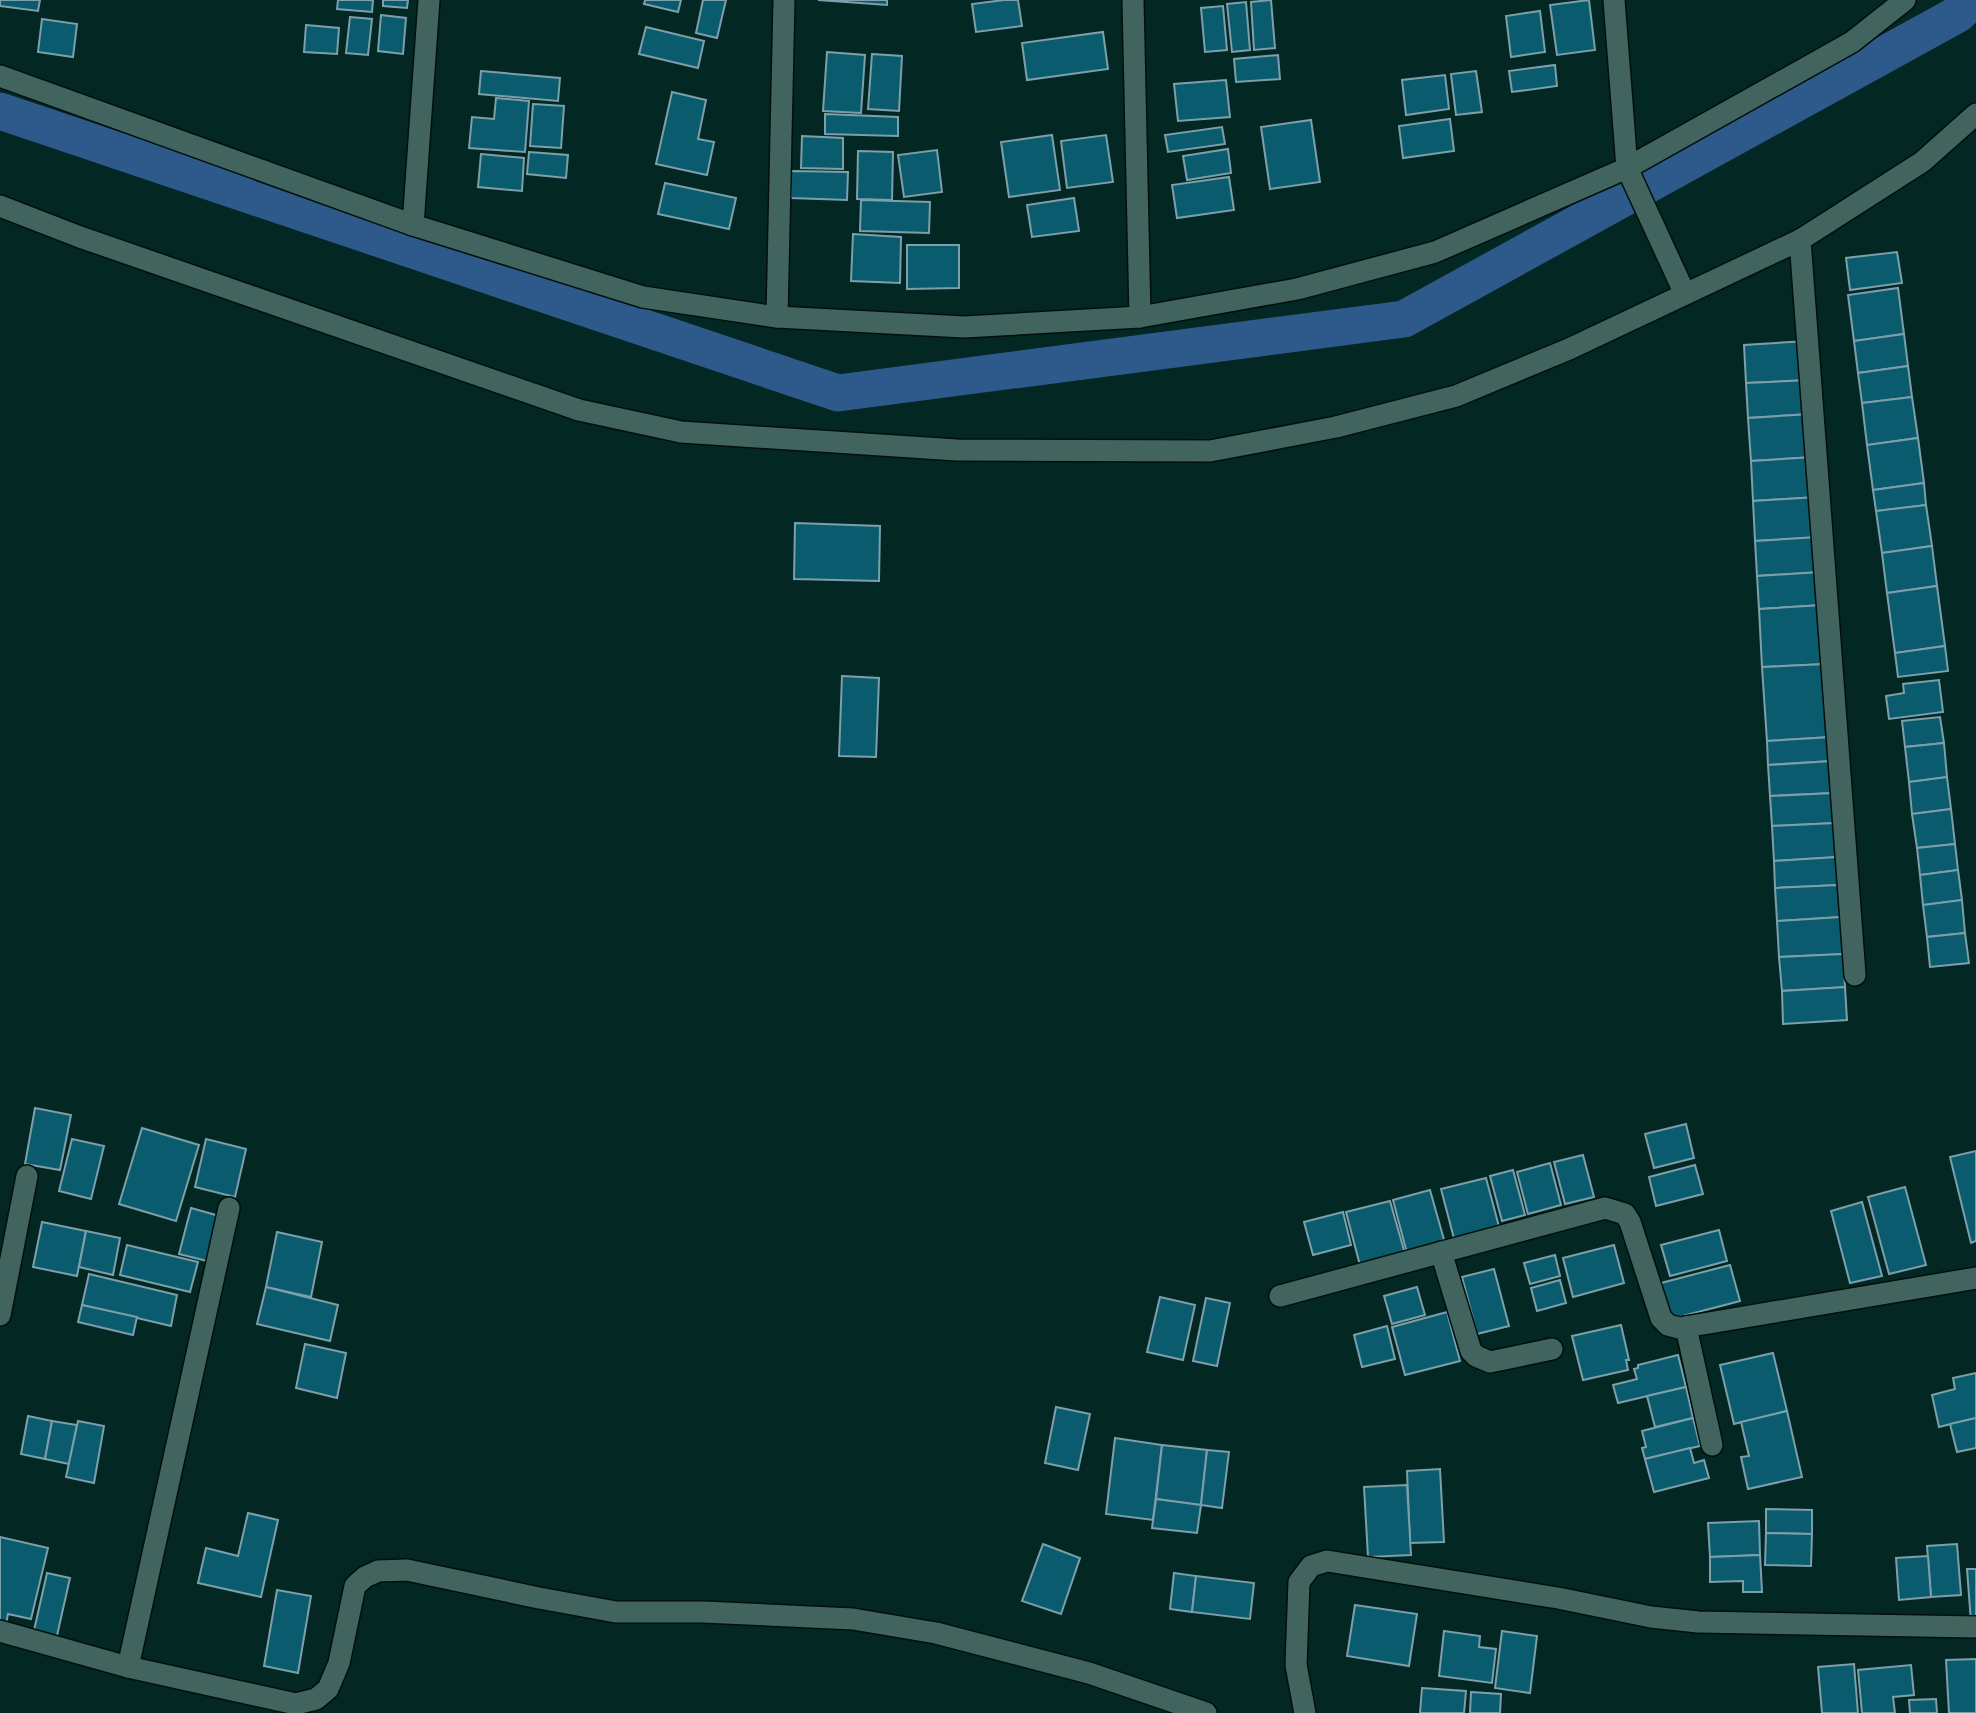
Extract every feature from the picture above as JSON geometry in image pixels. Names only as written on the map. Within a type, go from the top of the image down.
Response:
[{"type":"street","points":[[413,225],[429,0]]},
{"type":"street","points":[[777,317],[784,0]]},
{"type":"street","points":[[1133,0],[1140,317]]},
{"type":"street","points":[[1614,0],[1627,169],[1685,294]]},
{"type":"street","points":[[0,76],[413,225],[643,297],[777,317],[964,327],[1140,317],[1297,289],[1434,252],[1627,169],[1852,42],[1905,0]]},
{"type":"street","points":[[0,206],[80,237],[579,410],[681,432],[957,450],[1210,451],[1336,427],[1456,397],[1569,349],[1800,240],[1922,162],[1976,114]]},
{"type":"street","points":[[1800,240],[1855,975]]},
{"type":"street","points":[[0,1315],[27,1176]]},
{"type":"street","points":[[128,1667],[229,1208]]},
{"type":"street","points":[[1280,1296],[1605,1208],[1625,1214],[1630,1222],[1661,1318],[1668,1325],[1679,1328],[1976,1278]]},
{"type":"street","points":[[1441,1252],[1471,1351],[1476,1356],[1490,1362],[1552,1349]]},
{"type":"street","points":[[1686,1327],[1712,1445]]},
{"type":"street","points":[[1306,1713],[1296,1665],[1299,1582],[1311,1566],[1327,1561],[1558,1598],[1651,1617],[1698,1622],[1976,1626]]},
{"type":"street","points":[[0,1631],[128,1667],[296,1704],[316,1699],[328,1689],[339,1663],[355,1586],[378,1571],[407,1570],[616,1612],[703,1612],[853,1619],[936,1633],[1088,1673],[1206,1713]]},
{"type":"building","points":[[0,0],[40,0],[38,11],[0,6]]},
{"type":"building","points":[[338,0],[373,0],[372,12],[337,9]]},
{"type":"building","points":[[383,0],[408,0],[407,8],[383,6]]},
{"type":"building","points":[[645,0],[681,0],[678,12],[644,4]]},
{"type":"building","points":[[703,0],[726,0],[717,38],[696,33]]},
{"type":"building","points":[[818,0],[887,0],[887,5]]},
{"type":"building","points":[[1018,0],[1022,26],[976,32],[972,4]]},
{"type":"building","points":[[1271,0],[1275,48],[1254,50],[1251,2]]},
{"type":"building","points":[[1589,0],[1595,50],[1557,55],[1550,5]]},
{"type":"building","points":[[1246,2],[1250,50],[1232,52],[1227,4]]},
{"type":"building","points":[[1223,6],[1227,50],[1205,52],[1201,8]]},
{"type":"building","points":[[1540,11],[1545,52],[1511,57],[1506,16]]},
{"type":"building","points":[[381,15],[406,18],[403,54],[378,51]]},
{"type":"building","points":[[350,17],[372,19],[368,55],[346,53]]},
{"type":"building","points":[[42,19],[77,24],[73,57],[38,52]]},
{"type":"building","points":[[306,25],[339,28],[337,54],[304,52]]},
{"type":"building","points":[[646,27],[704,41],[698,68],[639,54]]},
{"type":"building","points":[[1103,32],[1108,69],[1027,80],[1022,43]]},
{"type":"building","points":[[827,52],[865,55],[861,113],[823,111]]},
{"type":"building","points":[[872,54],[902,56],[899,111],[868,109]]},
{"type":"building","points":[[1278,55],[1280,79],[1236,82],[1234,59]]},
{"type":"building","points":[[1555,65],[1557,86],[1512,92],[1509,71]]},
{"type":"building","points":[[481,71],[560,78],[558,101],[479,94]]},
{"type":"building","points":[[1476,71],[1482,112],[1456,115],[1451,74]]},
{"type":"building","points":[[1445,75],[1449,109],[1406,115],[1402,80]]},
{"type":"building","points":[[1226,80],[1230,117],[1178,121],[1174,84]]},
{"type":"building","points":[[672,92],[706,100],[698,139],[714,142],[707,175],[656,164]]},
{"type":"building","points":[[496,98],[529,101],[525,152],[469,148],[472,117],[494,119]]},
{"type":"building","points":[[533,104],[564,106],[561,148],[530,146]]},
{"type":"building","points":[[825,114],[898,117],[898,136],[825,134]]},
{"type":"building","points":[[1450,119],[1454,151],[1403,158],[1399,126]]},
{"type":"building","points":[[1311,120],[1320,182],[1270,189],[1261,127]]},
{"type":"building","points":[[1222,127],[1225,144],[1168,152],[1165,135]]},
{"type":"building","points":[[1052,135],[1060,190],[1009,197],[1001,142]]},
{"type":"building","points":[[1106,135],[1113,182],[1067,188],[1061,141]]},
{"type":"building","points":[[802,136],[843,138],[843,169],[801,168]]},
{"type":"building","points":[[1228,149],[1231,173],[1187,180],[1183,156]]},
{"type":"building","points":[[937,150],[942,192],[904,197],[898,155]]},
{"type":"building","points":[[858,151],[893,152],[892,200],[857,199]]},
{"type":"building","points":[[529,152],[568,155],[566,178],[527,174]]},
{"type":"building","points":[[481,154],[524,158],[522,191],[478,187]]},
{"type":"building","points":[[791,171],[848,172],[847,200],[791,198]]},
{"type":"building","points":[[1229,177],[1234,210],[1177,218],[1172,185]]},
{"type":"building","points":[[665,183],[736,198],[729,229],[658,214]]},
{"type":"building","points":[[1074,198],[1079,231],[1032,237],[1027,205]]},
{"type":"building","points":[[861,200],[930,202],[929,233],[860,231]]},
{"type":"building","points":[[853,234],[901,237],[900,283],[851,281]]},
{"type":"building","points":[[907,245],[959,245],[959,288],[907,289]]},
{"type":"building","points":[[1897,252],[1902,283],[1850,290],[1846,258]]},
{"type":"building","points":[[1898,288],[1904,334],[1854,341],[1848,295]]},
{"type":"building","points":[[1904,334],[1908,366],[1858,373],[1854,341]]},
{"type":"building","points":[[1807,341],[1810,380],[1746,383],[1744,345]]},
{"type":"building","points":[[1908,366],[1912,397],[1862,403],[1858,373]]},
{"type":"building","points":[[1810,380],[1811,414],[1748,418],[1746,383]]},
{"type":"building","points":[[1912,397],[1918,438],[1867,445],[1862,403]]},
{"type":"building","points":[[1811,414],[1814,457],[1751,461],[1748,418]]},
{"type":"building","points":[[1918,438],[1924,483],[1873,490],[1867,445]]},
{"type":"building","points":[[1814,457],[1817,497],[1753,501],[1751,461]]},
{"type":"building","points":[[1924,483],[1926,505],[1876,511],[1873,490]]},
{"type":"building","points":[[1817,497],[1819,537],[1755,541],[1753,501]]},
{"type":"building","points":[[1926,505],[1932,546],[1882,553],[1876,511]]},
{"type":"building","points":[[795,523],[880,526],[879,581],[794,579]]},
{"type":"building","points":[[1819,537],[1821,572],[1757,576],[1755,541]]},
{"type":"building","points":[[1932,546],[1937,586],[1887,593],[1882,553]]},
{"type":"building","points":[[1821,572],[1823,605],[1759,609],[1757,576]]},
{"type":"building","points":[[1937,586],[1945,646],[1895,653],[1887,593]]},
{"type":"building","points":[[1823,605],[1826,664],[1762,667],[1759,609]]},
{"type":"building","points":[[1945,646],[1948,671],[1898,677],[1895,653]]},
{"type":"building","points":[[1826,664],[1831,737],[1767,741],[1762,667]]},
{"type":"building","points":[[842,676],[879,678],[876,757],[839,756]]},
{"type":"building","points":[[1939,680],[1943,712],[1889,719],[1886,696],[1904,693],[1903,684]]},
{"type":"building","points":[[1940,717],[1944,743],[1905,747],[1902,721]]},
{"type":"building","points":[[1831,737],[1832,761],[1768,765],[1767,741]]},
{"type":"building","points":[[1944,743],[1947,777],[1909,782],[1905,747]]},
{"type":"building","points":[[1832,761],[1834,793],[1770,796],[1768,765]]},
{"type":"building","points":[[1947,777],[1951,809],[1912,814],[1909,782]]},
{"type":"building","points":[[1834,793],[1835,823],[1772,826],[1770,796]]},
{"type":"building","points":[[1951,809],[1955,844],[1917,848],[1912,814]]},
{"type":"building","points":[[1835,823],[1837,857],[1774,861],[1772,826]]},
{"type":"building","points":[[1955,844],[1958,870],[1920,875],[1917,848]]},
{"type":"building","points":[[1837,857],[1839,885],[1775,888],[1774,861]]},
{"type":"building","points":[[1958,870],[1962,900],[1923,905],[1920,875]]},
{"type":"building","points":[[1839,885],[1841,917],[1777,921],[1775,888]]},
{"type":"building","points":[[1962,900],[1965,933],[1927,937],[1923,905]]},
{"type":"building","points":[[1841,917],[1843,954],[1779,957],[1777,921]]},
{"type":"building","points":[[1965,933],[1969,963],[1930,967],[1927,937]]},
{"type":"building","points":[[1843,954],[1845,987],[1782,991],[1779,957]]},
{"type":"building","points":[[1845,987],[1847,1020],[1783,1024],[1782,991]]},
{"type":"building","points":[[35,1108],[71,1115],[60,1170],[25,1164]]},
{"type":"building","points":[[1686,1124],[1694,1158],[1654,1168],[1645,1134]]},
{"type":"building","points":[[142,1128],[199,1145],[176,1221],[119,1204]]},
{"type":"building","points":[[72,1139],[104,1146],[91,1199],[59,1191]]},
{"type":"building","points":[[206,1139],[246,1149],[235,1197],[195,1187]]},
{"type":"building","points":[[1976,1151],[1976,1241],[1971,1243],[1950,1157]]},
{"type":"building","points":[[1583,1155],[1594,1197],[1565,1204],[1554,1162]]},
{"type":"building","points":[[1550,1163],[1561,1205],[1528,1214],[1517,1172]]},
{"type":"building","points":[[1695,1165],[1703,1194],[1656,1206],[1649,1177]]},
{"type":"building","points":[[1513,1170],[1525,1215],[1502,1221],[1490,1176]]},
{"type":"building","points":[[1486,1178],[1501,1234],[1456,1246],[1441,1189]]},
{"type":"building","points":[[1905,1187],[1926,1265],[1889,1274],[1868,1197]]},
{"type":"building","points":[[1430,1190],[1446,1247],[1408,1257],[1393,1200]]},
{"type":"building","points":[[1390,1201],[1407,1261],[1362,1273],[1346,1212]]},
{"type":"building","points":[[1862,1202],[1882,1276],[1850,1283],[1831,1211]]},
{"type":"building","points":[[191,1208],[223,1217],[211,1262],[179,1254]]},
{"type":"building","points":[[1343,1212],[1351,1245],[1313,1255],[1304,1222]]},
{"type":"building","points":[[42,1222],[86,1231],[77,1276],[33,1267]]},
{"type":"building","points":[[1719,1230],[1727,1261],[1670,1276],[1661,1245]]},
{"type":"building","points":[[86,1231],[120,1238],[113,1275],[79,1267]]},
{"type":"building","points":[[277,1232],[322,1242],[311,1297],[266,1287]]},
{"type":"building","points":[[127,1245],[198,1262],[190,1292],[120,1275]]},
{"type":"building","points":[[1614,1245],[1624,1283],[1573,1297],[1563,1258]]},
{"type":"building","points":[[1555,1255],[1560,1276],[1530,1284],[1524,1263]]},
{"type":"building","points":[[1730,1265],[1740,1301],[1671,1319],[1661,1283]]},
{"type":"building","points":[[1494,1269],[1509,1326],[1477,1334],[1462,1277]]},
{"type":"building","points":[[89,1274],[177,1295],[171,1326],[82,1305]]},
{"type":"building","points":[[1560,1280],[1566,1303],[1537,1311],[1531,1288]]},
{"type":"building","points":[[266,1287],[338,1305],[330,1341],[257,1324]]},
{"type":"building","points":[[1417,1287],[1425,1315],[1392,1324],[1384,1296]]},
{"type":"building","points":[[1160,1297],[1195,1305],[1183,1360],[1147,1352]]},
{"type":"building","points":[[1206,1298],[1230,1303],[1217,1366],[1193,1361]]},
{"type":"building","points":[[82,1305],[137,1317],[133,1335],[78,1322]]},
{"type":"building","points":[[1447,1312],[1460,1361],[1405,1375],[1392,1327]]},
{"type":"building","points":[[1621,1325],[1629,1360],[1626,1360],[1628,1370],[1583,1380],[1572,1336]]},
{"type":"building","points":[[1387,1326],[1395,1359],[1362,1367],[1354,1335]]},
{"type":"building","points":[[305,1344],[346,1353],[337,1398],[296,1388]]},
{"type":"building","points":[[1773,1353],[1787,1411],[1734,1424],[1720,1365]]},
{"type":"building","points":[[1678,1355],[1686,1387],[1618,1403],[1613,1385],[1637,1379],[1634,1369],[1638,1368],[1638,1365]]},
{"type":"building","points":[[1976,1373],[1976,1418],[1939,1427],[1932,1395],[1955,1389],[1953,1378]]},
{"type":"building","points":[[1686,1387],[1693,1418],[1655,1427],[1647,1396]]},
{"type":"building","points":[[1056,1407],[1090,1414],[1078,1470],[1045,1463]]},
{"type":"building","points":[[1787,1411],[1802,1477],[1748,1489],[1741,1457],[1749,1456],[1741,1422]]},
{"type":"building","points":[[28,1416],[52,1421],[45,1459],[21,1454]]},
{"type":"building","points":[[1693,1418],[1700,1446],[1645,1459],[1642,1448],[1646,1447],[1642,1431]]},
{"type":"building","points":[[1976,1418],[1976,1448],[1957,1452],[1950,1424]]},
{"type":"building","points":[[52,1421],[77,1425],[69,1464],[45,1459]]},
{"type":"building","points":[[78,1421],[104,1426],[94,1483],[66,1477]]},
{"type":"building","points":[[1115,1438],[1162,1445],[1153,1520],[1106,1514]]},
{"type":"building","points":[[1162,1445],[1207,1450],[1201,1505],[1156,1499]]},
{"type":"building","points":[[1690,1448],[1694,1463],[1704,1460],[1709,1478],[1654,1492],[1645,1459]]},
{"type":"building","points":[[1207,1450],[1229,1452],[1222,1508],[1201,1505]]},
{"type":"building","points":[[1440,1469],[1444,1542],[1410,1543],[1407,1471]]},
{"type":"building","points":[[1407,1485],[1411,1555],[1368,1557],[1364,1487]]},
{"type":"building","points":[[1156,1499],[1201,1505],[1197,1533],[1152,1528]]},
{"type":"building","points":[[1766,1509],[1812,1510],[1812,1534],[1766,1533]]},
{"type":"building","points":[[248,1513],[278,1520],[261,1597],[198,1583],[206,1548],[238,1556]]},
{"type":"building","points":[[1759,1521],[1760,1555],[1710,1557],[1708,1523]]},
{"type":"building","points":[[1766,1533],[1812,1534],[1811,1566],[1765,1565]]},
{"type":"building","points":[[0,1537],[48,1548],[31,1619],[8,1614],[6,1624],[0,1623]]},
{"type":"building","points":[[1043,1544],[1080,1558],[1061,1614],[1022,1601]]},
{"type":"building","points":[[1957,1544],[1961,1595],[1931,1597],[1927,1546]]},
{"type":"building","points":[[1760,1555],[1762,1592],[1743,1592],[1743,1581],[1710,1582],[1710,1557]]},
{"type":"building","points":[[1928,1556],[1931,1597],[1899,1600],[1896,1558]]},
{"type":"building","points":[[1967,1569],[1976,1569],[1976,1622],[1971,1622]]},
{"type":"building","points":[[47,1573],[70,1578],[56,1640],[33,1635]]},
{"type":"building","points":[[1174,1573],[1196,1576],[1192,1612],[1170,1609]]},
{"type":"building","points":[[1196,1576],[1254,1583],[1250,1619],[1192,1612]]},
{"type":"building","points":[[277,1590],[311,1596],[298,1673],[264,1666]]},
{"type":"building","points":[[1355,1605],[1417,1614],[1409,1666],[1347,1656]]},
{"type":"building","points":[[1444,1631],[1480,1636],[1479,1647],[1496,1649],[1492,1683],[1439,1676]]},
{"type":"building","points":[[1502,1631],[1537,1636],[1530,1693],[1495,1688]]},
{"type":"building","points":[[1976,1659],[1976,1713],[1949,1713],[1946,1660]]},
{"type":"building","points":[[1854,1664],[1858,1713],[1822,1713],[1818,1667]]},
{"type":"building","points":[[1911,1665],[1914,1695],[1893,1697],[1895,1713],[1862,1713],[1858,1670]]},
{"type":"building","points":[[1422,1688],[1466,1691],[1464,1713],[1420,1713]]},
{"type":"building","points":[[1471,1692],[1501,1694],[1500,1713],[1470,1713]]},
{"type":"building","points":[[1936,1699],[1937,1713],[1910,1713],[1909,1700]]},
{"type":"waterway","points":[[0,111],[838,393],[1404,319],[1958,14],[1973,0]]}]
